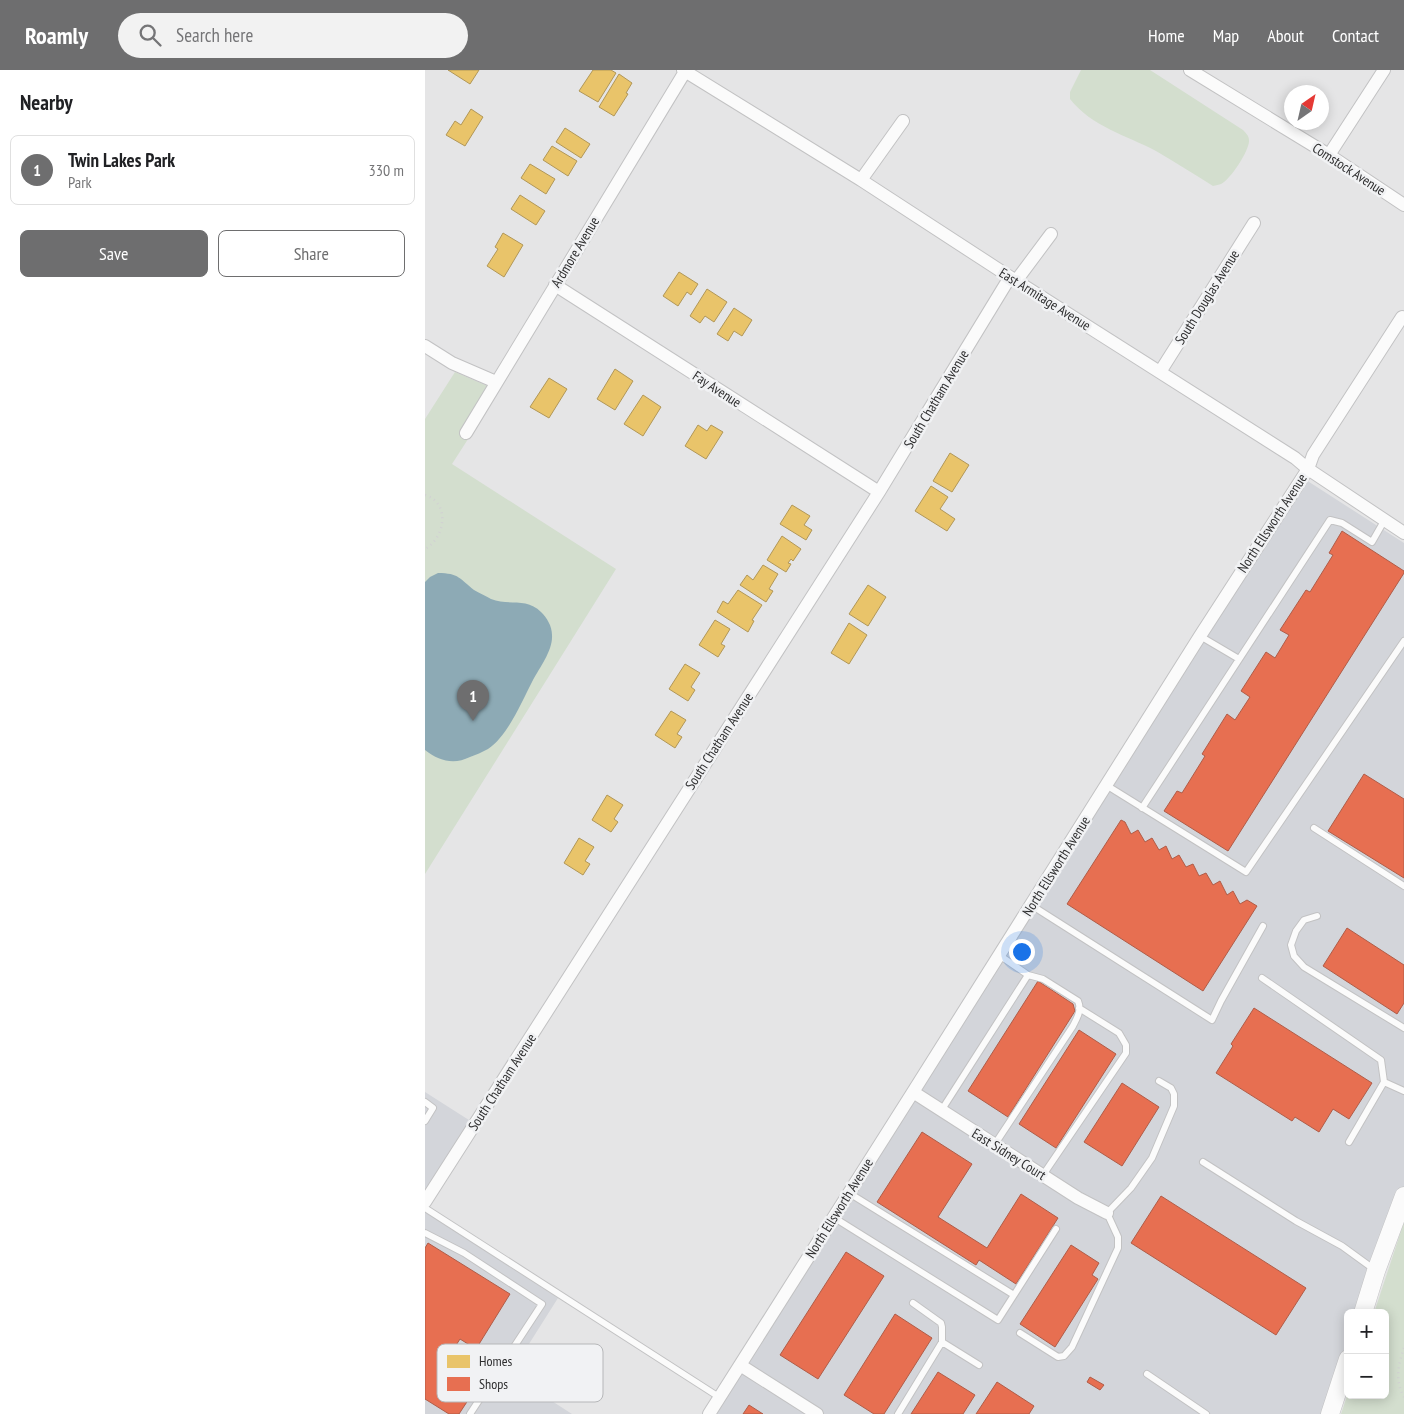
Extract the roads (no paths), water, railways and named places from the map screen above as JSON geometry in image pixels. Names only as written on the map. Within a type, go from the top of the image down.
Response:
[{"type":"main road","points":[[1364,1309],[1404,1196]]},
{"type":"main road","points":[[1330,1414],[1344,1371]]},
{"type":"street","name":"Comstock Avenue","points":[[1190,70],[1329,155],[1404,205]]},
{"type":"street","points":[[1329,155],[1384,70]]},
{"type":"street","name":"East Armitage Avenue","points":[[685,71],[861,180],[1295,458],[1308,469],[1404,532]]},
{"type":"street","name":"Ardmore Avenue","points":[[466,433],[685,71]]},
{"type":"street","points":[[861,180],[903,121]]},
{"type":"street","name":"South Douglas Avenue","points":[[1160,372],[1254,223]]},
{"type":"street","name":"South Chatham Avenue","points":[[425,1202],[1013,279],[1051,234]]},
{"type":"street","name":"Fay Avenue","points":[[555,285],[879,492]]},
{"type":"street","name":"North Ellsworth Avenue","points":[[709,1414],[1200,636],[1308,469],[1313,455],[1402,317]]},
{"type":"street","points":[[425,346],[452,364],[497,382]]},
{"type":"street","name":"East Sidney Court","points":[[913,1092],[1078,1198],[1107,1213]]},
{"type":"street","points":[[740,1365],[817,1414]]},
{"type":"lane","points":[[1143,808],[1330,520],[1342,523],[1371,542],[1385,521]]},
{"type":"lane","points":[[1200,636],[1239,659]]},
{"type":"lane","points":[[1106,785],[1246,872],[1404,641]]},
{"type":"lane","points":[[1314,828],[1404,886]]},
{"type":"lane","points":[[1031,905],[1212,1020],[1263,926]]},
{"type":"lane","points":[[1317,916],[1305,920],[1296,930],[1291,945],[1294,956],[1304,967],[1404,1028]]},
{"type":"lane","points":[[995,1144],[1073,1026],[1079,1014],[1080,1006],[1078,1001],[1043,978],[1028,974],[999,956]]},
{"type":"lane","points":[[941,1110],[1028,974]]},
{"type":"lane","points":[[1262,978],[1381,1060],[1384,1082],[1349,1142]]},
{"type":"lane","points":[[1043,1175],[1125,1053],[1126,1045],[1119,1033],[1079,1008]]},
{"type":"lane","points":[[1020,1333],[1058,1357],[1064,1356],[1072,1347],[1118,1248],[1118,1237],[1107,1213],[1131,1188],[1153,1158],[1174,1106],[1174,1094],[1171,1088],[1159,1081]]},
{"type":"lane","points":[[1384,1082],[1404,1092]]},
{"type":"lane","points":[[425,1102],[433,1108],[425,1121]]},
{"type":"lane","points":[[1203,1162],[1296,1221],[1342,1246],[1377,1271]]},
{"type":"lane","points":[[849,1193],[1014,1295]]},
{"type":"lane","points":[[425,1208],[719,1397]]},
{"type":"lane","points":[[833,1217],[997,1320],[1056,1229]]},
{"type":"lane","points":[[425,1233],[464,1253],[542,1304],[516,1344]]},
{"type":"lane","points":[[898,1414],[942,1342],[941,1323],[913,1303]]},
{"type":"lane","points":[[942,1342],[979,1366]]},
{"type":"lane","points":[[1147,1374],[1206,1414]]},
{"type":"lane","points":[[470,1414],[478,1402]]},
{"type":"water","points":[[438,573],[455,575],[474,590],[491,599],[524,603],[536,607],[547,620],[552,632],[552,641],[545,658],[514,718],[502,736],[488,749],[458,761],[441,759],[425,750],[425,582]]},
{"type":"place","name":"Twin Lakes Park","points":[[473,721]]}]
